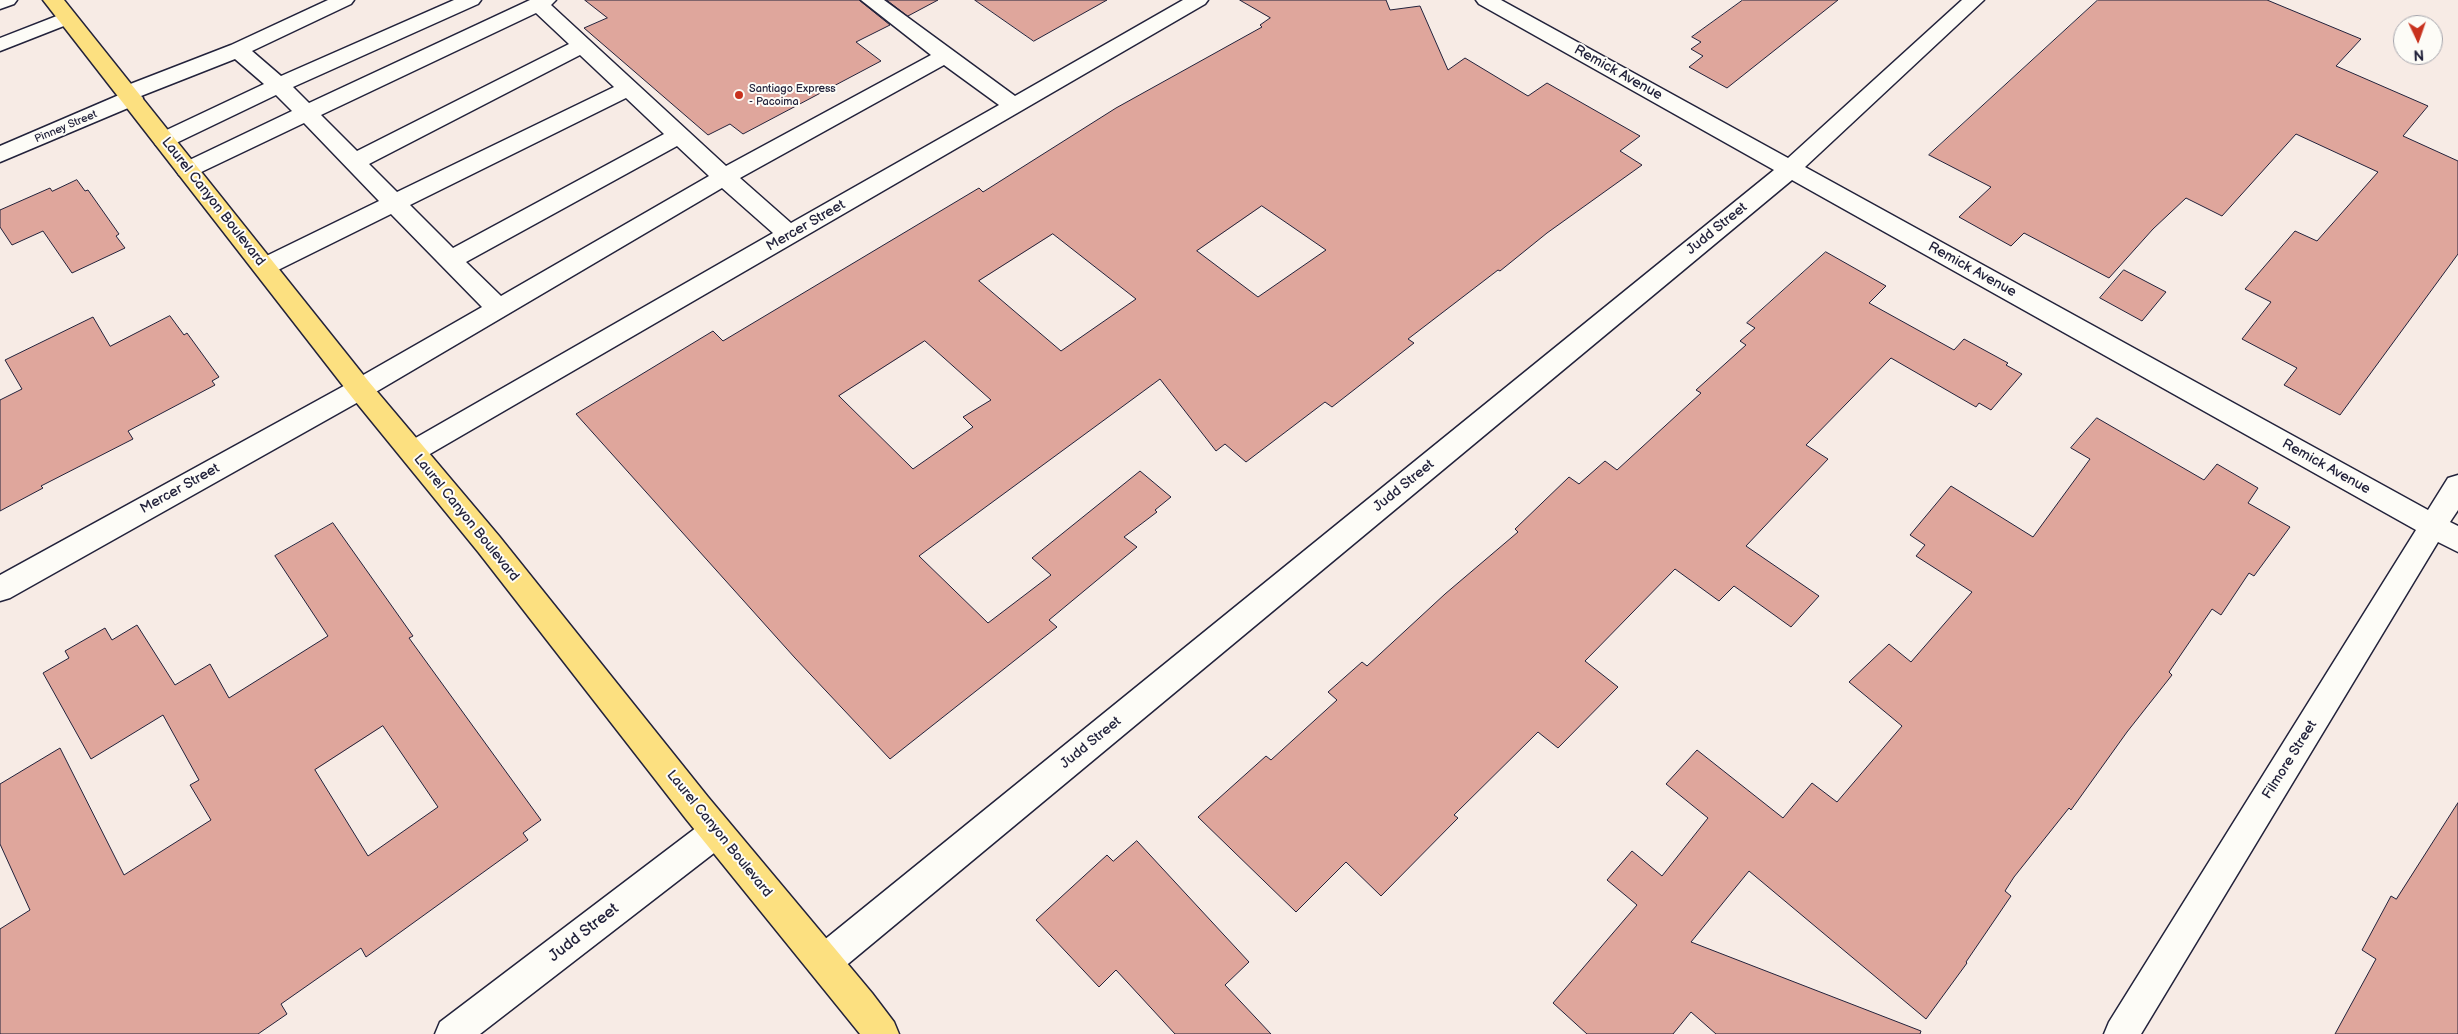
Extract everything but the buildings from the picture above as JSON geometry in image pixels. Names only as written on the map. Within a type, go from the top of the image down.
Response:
[{"type":"main road","name":"Laurel Canyon Boulevard","points":[[53,0],[360,389],[414,451],[716,832],[825,962],[882,1034]]},
{"type":"street","points":[[0,3],[7,0]]},
{"type":"street","name":"Pinney Street","points":[[0,155],[130,96],[238,50],[344,0]]},
{"type":"street","points":[[164,140],[278,86],[471,0]]},
{"type":"street","points":[[871,0],[1014,106]]},
{"type":"street","name":"Mercer Street","points":[[414,451],[1198,0]]},
{"type":"street","name":"Remick Avenue","points":[[1486,0],[2445,533]]},
{"type":"street","name":"Judd Street","points":[[825,962],[1790,169],[1974,0]]},
{"type":"street","points":[[187,170],[306,113],[503,12],[542,2],[583,45],[678,135],[790,235]]},
{"type":"street","points":[[0,45],[67,18]]},
{"type":"street","points":[[354,162],[583,45]]},
{"type":"street","points":[[238,50],[306,113],[498,308]]},
{"type":"street","name":"Mercer Street","points":[[0,589],[360,389],[724,177],[946,55]]},
{"type":"street","points":[[264,267],[629,88]]},
{"type":"street","points":[[450,260],[678,135]]},
{"type":"street","name":"Filmore Street","points":[[2121,1034],[2445,533],[2458,486]]},
{"type":"street","name":"Judd Street","points":[[452,1034],[716,832]]},
{"type":"place","name":"Santiago Express - Pacoima","points":[[739,95]]}]
